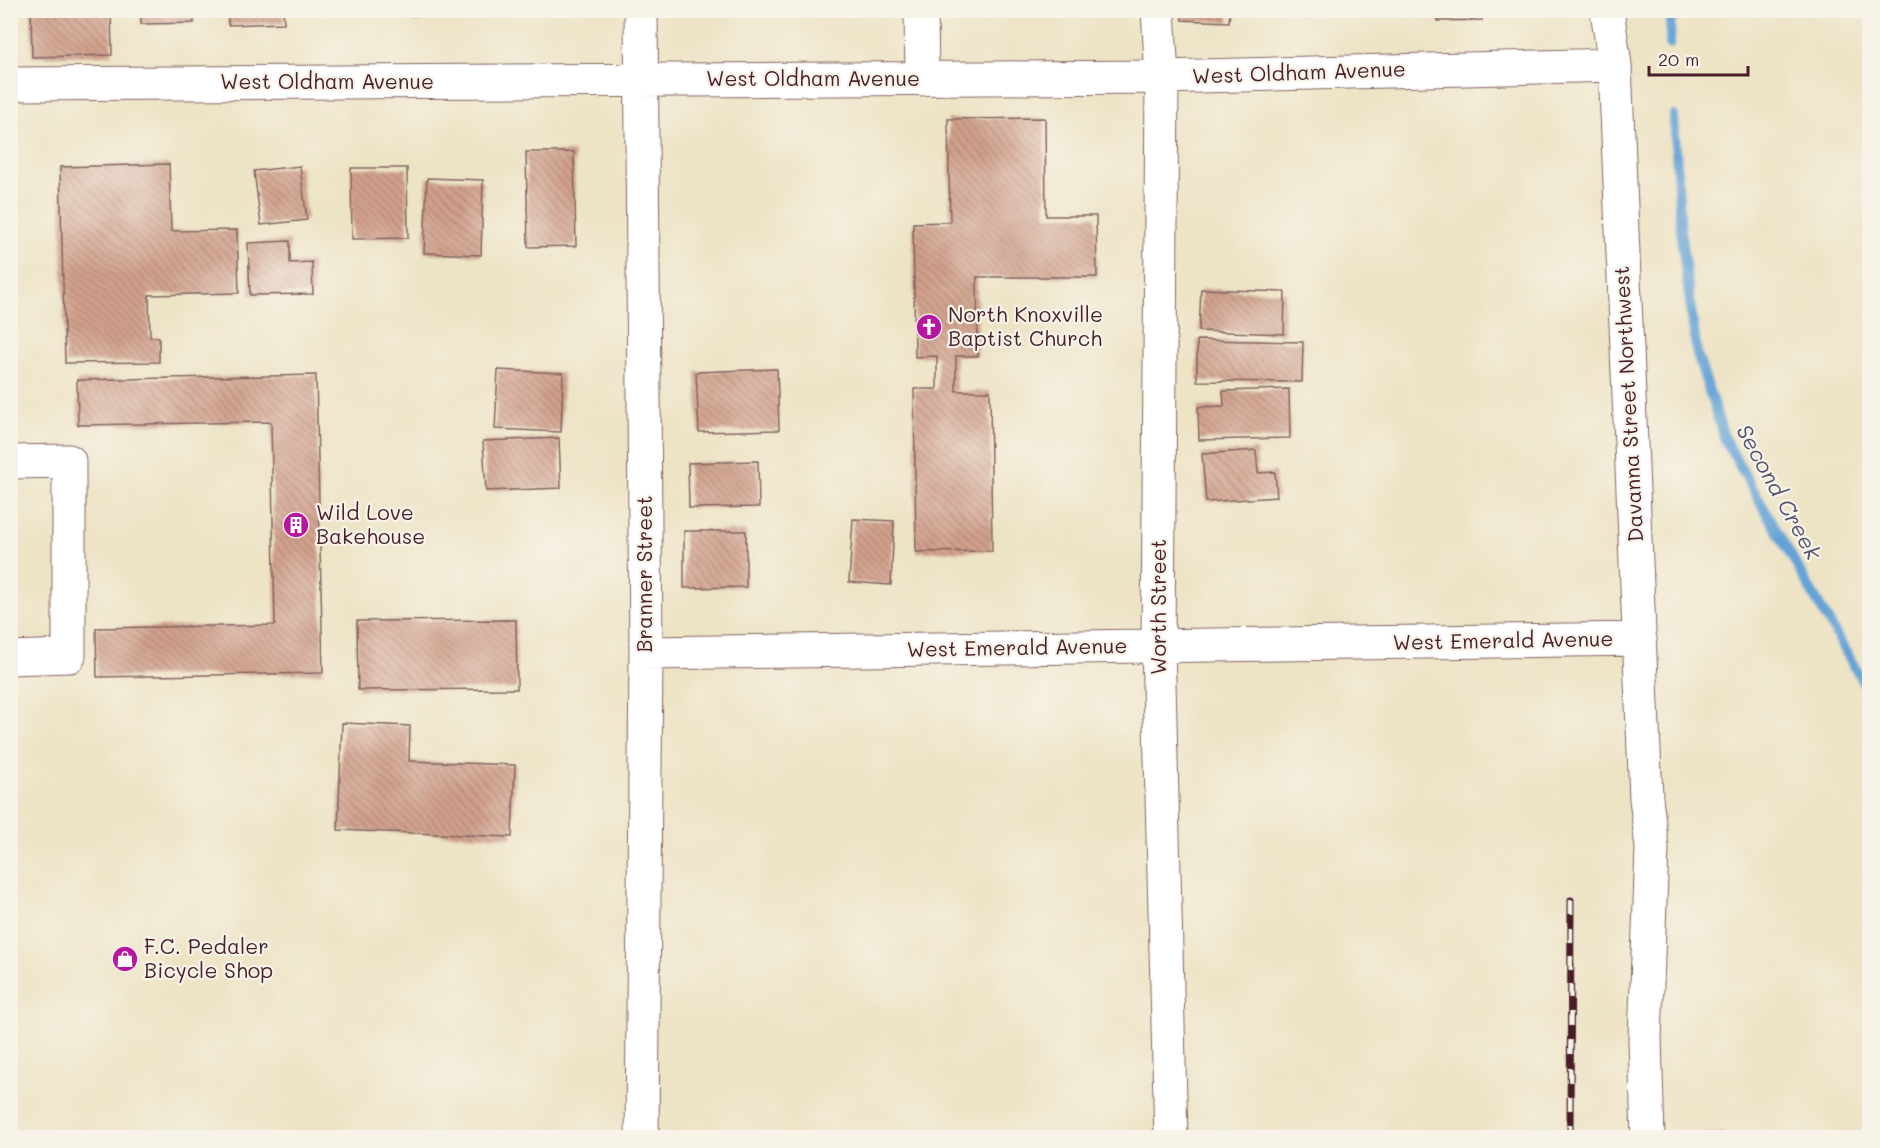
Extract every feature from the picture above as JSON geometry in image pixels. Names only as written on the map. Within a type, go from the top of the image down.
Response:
[{"type":"street","name":"Branner Street","points":[[641,10],[646,653],[642,1137]]},
{"type":"street","points":[[921,10],[922,79]]},
{"type":"street","name":"Worth Street","points":[[1158,10],[1162,77],[1158,646],[1170,1137]]},
{"type":"street","name":"Davanna Street Northwest","points":[[1607,10],[1615,65],[1646,798],[1652,848],[1645,1039],[1648,1137]]},
{"type":"street","name":"West Oldham Avenue","points":[[10,84],[1162,77],[1615,65]]},
{"type":"street","points":[[10,462],[69,461],[69,656],[10,658]]},
{"type":"street","name":"West Emerald Avenue","points":[[646,653],[1640,639]]},
{"type":"building","points":[[31,10],[111,10],[112,55],[32,57]]},
{"type":"building","points":[[141,10],[194,10],[194,23],[141,24]]},
{"type":"building","points":[[228,10],[283,10],[284,23],[228,25]]},
{"type":"building","points":[[298,10],[344,10],[344,13],[298,13]]},
{"type":"building","points":[[374,10],[425,10],[425,16],[374,16]]},
{"type":"building","points":[[1182,10],[1230,10],[1229,22],[1182,20]]},
{"type":"building","points":[[1437,10],[1482,10],[1482,20],[1438,21]]},
{"type":"building","points":[[1045,118],[1046,216],[1096,216],[1097,277],[977,277],[978,356],[956,356],[956,391],[990,391],[992,551],[916,552],[914,389],[937,389],[937,356],[915,357],[913,223],[950,222],[948,119]]},
{"type":"building","points":[[526,152],[574,152],[576,246],[528,247]]},
{"type":"building","points":[[169,164],[171,231],[237,230],[239,293],[149,295],[150,337],[159,337],[159,362],[65,363],[60,167]]},
{"type":"building","points":[[300,166],[307,220],[261,225],[254,171]]},
{"type":"building","points":[[351,168],[407,168],[408,238],[352,239]]},
{"type":"building","points":[[427,178],[483,180],[481,255],[424,253]]},
{"type":"building","points":[[290,241],[290,263],[312,262],[313,294],[250,295],[248,243]]},
{"type":"building","points":[[1201,289],[1285,292],[1284,334],[1199,331]]},
{"type":"building","points":[[1197,340],[1303,342],[1302,382],[1197,381]]},
{"type":"building","points":[[777,369],[779,430],[699,432],[696,372]]},
{"type":"building","points":[[498,370],[563,373],[561,432],[495,429]]},
{"type":"building","name":"Wild Love Bakehouse","points":[[316,375],[323,673],[97,677],[96,628],[275,625],[271,422],[78,425],[77,380]]},
{"type":"building","points":[[1289,389],[1290,438],[1199,440],[1198,407],[1224,406],[1223,391]]},
{"type":"building","points":[[559,438],[561,488],[486,491],[483,441]]},
{"type":"building","points":[[1256,450],[1258,473],[1275,472],[1277,497],[1206,502],[1202,454]]},
{"type":"building","points":[[758,461],[759,507],[689,508],[688,463]]},
{"type":"building","points":[[853,519],[894,521],[891,585],[849,582]]},
{"type":"building","points":[[684,531],[746,531],[746,587],[684,588]]},
{"type":"building","points":[[516,620],[517,689],[358,690],[357,621]]},
{"type":"building","points":[[342,723],[410,726],[409,761],[515,765],[512,837],[338,830]]},
{"type":"building","points":[[1705,1134],[1765,1135],[1765,1138],[1705,1138]]},
{"type":"waterway","name":"Second Creek","points":[[1670,44],[1671,10]]},
{"type":"waterway","name":"Second Creek","points":[[1674,116],[1681,236],[1697,354],[1725,440],[1870,694]]},
{"type":"railway","points":[[1570,1138],[1571,900]]},
{"type":"place","name":"North Knoxville Baptist Church","points":[[929,327]]},
{"type":"place","name":"Wild Love Bakehouse","points":[[296,525]]},
{"type":"place","name":"F.C. Pedaler Bicycle Shop","points":[[125,959]]}]
